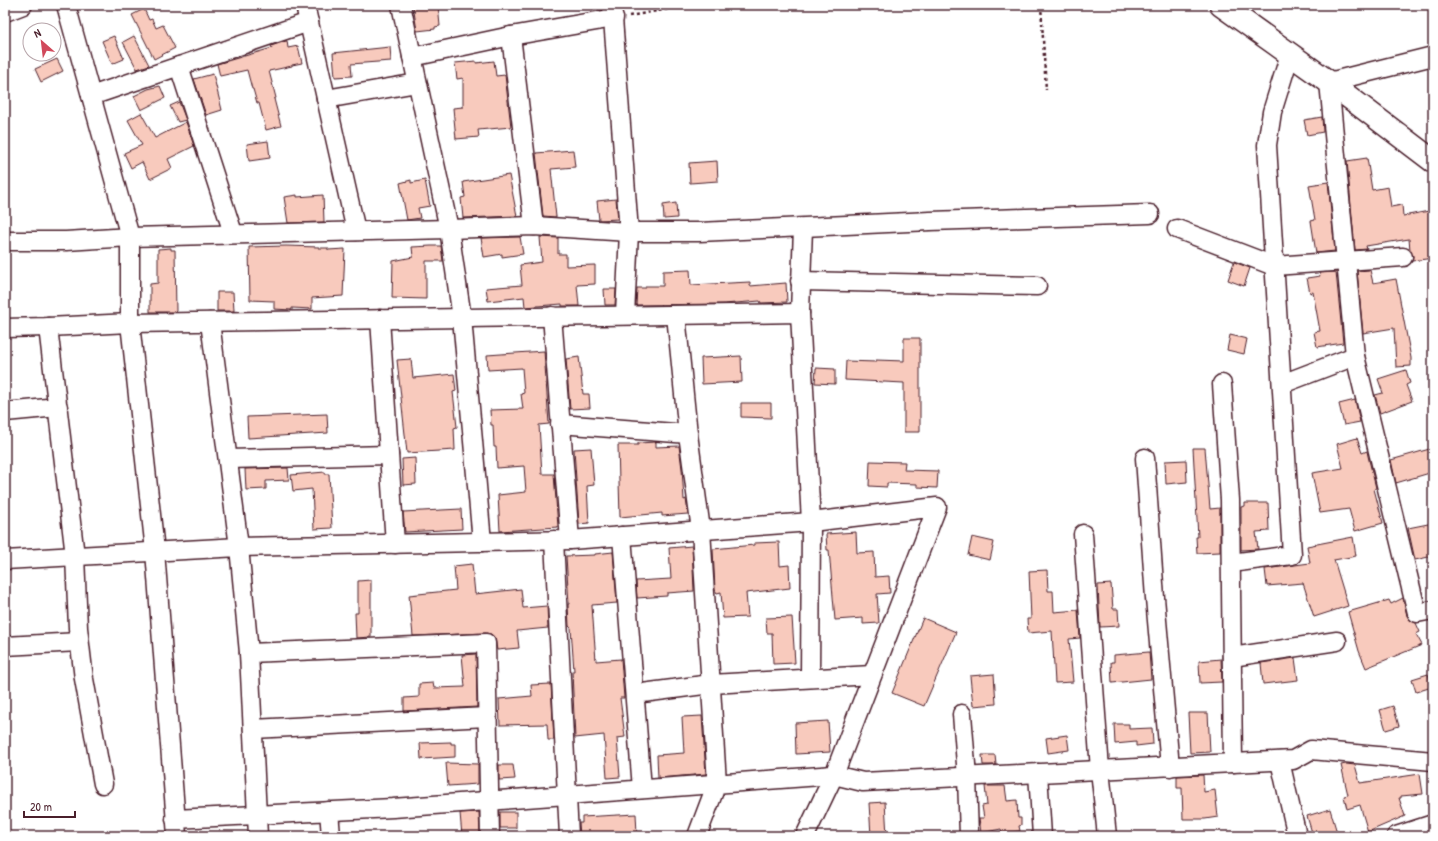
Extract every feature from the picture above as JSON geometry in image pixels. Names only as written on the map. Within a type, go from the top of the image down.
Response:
[{"type":"street","points":[[5,12],[23,5]]},
{"type":"street","points":[[66,5],[130,237],[130,323],[155,551],[176,828],[257,815],[567,795],[834,775],[863,782],[1170,767],[1293,760],[1311,750],[1433,761]]},
{"type":"street","points":[[400,5],[449,229],[462,318],[482,542]]},
{"type":"street","points":[[1221,5],[1329,82],[1433,161]]},
{"type":"street","points":[[412,57],[613,12],[629,232],[625,315]]},
{"type":"street","points":[[91,96],[179,66],[307,14],[356,231]]},
{"type":"street","points":[[510,36],[534,226]]},
{"type":"street","points":[[1231,563],[1292,555],[1267,145],[1272,112],[1290,54]]},
{"type":"street","points":[[1329,82],[1433,56]]},
{"type":"street","points":[[179,66],[234,233]]},
{"type":"street","points":[[1329,82],[1355,356],[1418,613],[1433,610]]},
{"type":"street","points":[[326,99],[417,84]]},
{"type":"street","points":[[5,241],[66,241],[234,233],[534,226],[629,232],[699,232],[938,221],[1150,214]]},
{"type":"street","points":[[803,228],[800,313],[811,522],[810,678]]},
{"type":"street","points":[[1177,230],[1274,266],[1403,257]]},
{"type":"street","points":[[800,281],[1037,286]]},
{"type":"street","points":[[5,328],[130,323],[800,313]]},
{"type":"street","points":[[676,315],[688,434],[701,530],[717,783],[697,836]]},
{"type":"street","points":[[552,316],[560,424],[569,836]]},
{"type":"street","points":[[380,319],[395,544]]},
{"type":"street","points":[[210,322],[239,547],[249,653],[258,836]]},
{"type":"street","points":[[48,327],[75,556],[80,642],[84,679],[103,784]]},
{"type":"street","points":[[1282,384],[1355,356]]},
{"type":"street","points":[[1222,384],[1230,500],[1233,763]]},
{"type":"street","points":[[5,412],[58,407]]},
{"type":"street","points":[[560,424],[688,434]]},
{"type":"street","points":[[228,459],[389,455]]},
{"type":"street","points":[[1145,458],[1155,598],[1170,767]]},
{"type":"street","points":[[5,560],[239,547],[562,540],[811,522],[937,507],[834,775],[805,836]]},
{"type":"street","points":[[1083,534],[1100,770],[1107,836]]},
{"type":"street","points":[[622,536],[642,789]]},
{"type":"street","points":[[1232,657],[1337,641]]},
{"type":"street","points":[[5,646],[80,642]]},
{"type":"street","points":[[249,653],[486,643],[488,800],[490,836]]},
{"type":"street","points":[[635,694],[711,684],[872,675]]},
{"type":"street","points":[[962,714],[967,777],[969,836]]},
{"type":"street","points":[[253,729],[487,717]]},
{"type":"street","points":[[1280,761],[1297,836]]},
{"type":"street","points":[[1038,773],[1042,836]]},
{"type":"street","points":[[329,811],[331,836]]},
{"type":"street","points":[[1396,836],[1425,830]]},
{"type":"path","points":[[613,12],[653,13],[692,5]]},
{"type":"path","points":[[1041,5],[1046,90]]},
{"type":"building","points":[[413,5],[438,5],[440,26],[435,27],[435,29],[417,31]]},
{"type":"building","points":[[144,9],[149,20],[152,19],[156,28],[163,25],[175,48],[154,59],[132,15]]},
{"type":"building","points":[[114,36],[124,59],[112,64],[102,41]]},
{"type":"building","points":[[134,36],[149,65],[137,69],[123,42]]},
{"type":"building","points":[[287,41],[288,48],[298,46],[302,63],[269,71],[281,126],[266,130],[259,103],[257,103],[247,70],[220,76],[217,64],[272,48],[271,46]]},
{"type":"building","points":[[390,47],[391,61],[351,64],[352,76],[335,77],[333,53]]},
{"type":"building","points":[[476,61],[476,63],[494,61],[496,76],[505,75],[511,127],[478,130],[479,137],[456,139],[453,108],[463,107],[463,78],[457,79],[455,63]]},
{"type":"building","points":[[50,62],[58,62],[63,71],[41,82],[35,69]]},
{"type":"building","points":[[213,74],[222,110],[206,115],[194,79]]},
{"type":"building","points":[[160,86],[165,98],[141,110],[134,96],[148,89]]},
{"type":"building","points":[[179,102],[186,120],[178,122],[170,106]]},
{"type":"building","points":[[141,113],[155,138],[186,122],[194,146],[168,159],[172,168],[150,179],[142,162],[131,168],[124,153],[142,145],[128,120]]},
{"type":"building","points":[[1322,117],[1323,132],[1307,135],[1304,120]]},
{"type":"building","points":[[268,141],[270,158],[249,161],[247,144]]},
{"type":"building","points":[[573,150],[575,167],[551,169],[556,217],[543,216],[536,153]]},
{"type":"building","points":[[1367,158],[1372,190],[1388,187],[1391,207],[1402,205],[1403,216],[1429,211],[1433,234],[1433,258],[1412,261],[1413,256],[1410,250],[1409,239],[1366,246],[1367,249],[1355,250],[1347,161]]},
{"type":"building","points":[[717,161],[718,181],[690,183],[689,163]]},
{"type":"building","points":[[509,175],[517,216],[463,218],[461,198],[465,197],[463,182]]},
{"type":"building","points":[[411,180],[411,183],[425,180],[430,206],[418,208],[420,218],[407,220],[400,183]]},
{"type":"building","points":[[1328,182],[1335,251],[1316,253],[1311,221],[1315,220],[1309,185]]},
{"type":"building","points":[[297,195],[297,197],[323,195],[324,222],[288,223],[284,197]]},
{"type":"building","points":[[616,199],[618,219],[599,220],[597,201]]},
{"type":"building","points":[[676,203],[677,218],[664,219],[663,205]]},
{"type":"building","points":[[520,237],[523,254],[502,257],[502,254],[484,257],[481,238]]},
{"type":"building","points":[[540,237],[558,238],[558,254],[566,254],[566,266],[595,265],[595,284],[577,285],[579,306],[562,306],[562,304],[525,307],[524,297],[488,301],[486,288],[522,285],[520,265],[542,262]]},
{"type":"building","points":[[441,246],[443,261],[426,261],[426,299],[392,298],[393,261],[413,257],[412,247]]},
{"type":"building","points":[[249,247],[319,247],[328,248],[328,250],[345,249],[343,296],[312,298],[312,309],[292,308],[292,310],[274,309],[274,301],[250,300]]},
{"type":"building","points":[[171,248],[171,250],[175,250],[176,312],[150,312],[150,284],[158,283],[158,249]]},
{"type":"building","points":[[1234,262],[1250,268],[1244,286],[1228,280]]},
{"type":"building","points":[[690,270],[691,285],[750,282],[750,286],[786,283],[787,302],[761,303],[760,301],[724,304],[636,305],[637,288],[646,288],[646,286],[663,286],[663,271]]},
{"type":"building","points":[[1370,270],[1373,283],[1396,279],[1411,358],[1411,366],[1396,367],[1394,328],[1363,333],[1357,271]]},
{"type":"building","points":[[1336,272],[1343,343],[1317,347],[1314,332],[1320,331],[1313,292],[1310,293],[1307,278],[1320,276],[1319,273]]},
{"type":"building","points":[[604,289],[616,289],[615,305],[605,305]]},
{"type":"building","points":[[217,292],[233,292],[234,311],[217,311]]},
{"type":"building","points":[[1230,335],[1247,339],[1244,354],[1227,350]]},
{"type":"building","points":[[904,338],[920,338],[920,432],[904,432],[904,383],[845,380],[846,361],[904,361]]},
{"type":"building","points":[[544,351],[549,424],[539,425],[542,474],[554,474],[558,527],[500,531],[498,495],[526,492],[524,466],[497,468],[496,447],[494,447],[493,425],[491,425],[490,410],[523,409],[521,394],[524,393],[522,368],[488,370],[487,355]]},
{"type":"building","points":[[741,356],[742,382],[702,384],[701,358]]},
{"type":"building","points":[[579,357],[583,394],[589,394],[590,408],[570,409],[566,359]]},
{"type":"building","points":[[411,359],[413,378],[454,374],[456,391],[453,392],[457,427],[454,428],[455,450],[407,453],[397,360]]},
{"type":"building","points":[[816,368],[835,369],[835,384],[815,383]]},
{"type":"building","points":[[1406,370],[1410,383],[1406,385],[1412,401],[1380,413],[1375,395],[1383,393],[1378,379]]},
{"type":"building","points":[[1355,400],[1360,422],[1344,425],[1339,404]]},
{"type":"building","points":[[741,403],[771,403],[771,418],[741,417]]},
{"type":"building","points":[[327,414],[328,433],[248,438],[247,417]]},
{"type":"building","points":[[1357,438],[1362,453],[1367,451],[1376,488],[1374,489],[1383,523],[1355,531],[1349,509],[1320,513],[1312,473],[1343,468],[1337,444]]},
{"type":"building","points":[[656,442],[656,447],[679,446],[684,500],[686,499],[688,514],[662,516],[662,513],[620,517],[618,445],[638,445],[638,443]]},
{"type":"building","points":[[591,448],[594,485],[587,486],[589,523],[579,524],[574,449]]},
{"type":"building","points":[[1193,448],[1205,448],[1210,509],[1220,508],[1220,552],[1197,553],[1196,537],[1198,537]]},
{"type":"building","points":[[1433,448],[1433,472],[1396,483],[1391,460]]},
{"type":"building","points":[[415,458],[416,484],[403,485],[402,459]]},
{"type":"building","points":[[1186,460],[1187,482],[1166,484],[1165,461]]},
{"type":"building","points":[[870,461],[905,462],[904,470],[938,471],[937,488],[917,487],[917,484],[887,483],[887,487],[869,486]]},
{"type":"building","points":[[288,468],[289,480],[266,481],[266,489],[246,490],[245,469]]},
{"type":"building","points":[[325,472],[325,474],[329,474],[332,528],[314,529],[312,489],[293,491],[291,475]]},
{"type":"building","points":[[1245,503],[1268,503],[1269,531],[1256,532],[1258,549],[1241,550],[1241,507],[1245,506]]},
{"type":"building","points":[[461,509],[462,529],[405,532],[403,512]]},
{"type":"building","points":[[1433,523],[1433,556],[1415,560],[1408,528]]},
{"type":"building","points":[[856,532],[857,553],[874,552],[875,577],[889,576],[890,593],[877,594],[879,623],[863,624],[863,618],[835,620],[829,550],[827,550],[826,534]]},
{"type":"building","points":[[972,537],[994,542],[990,560],[968,555]]},
{"type":"building","points":[[1353,537],[1356,556],[1334,560],[1348,606],[1314,617],[1303,583],[1267,586],[1265,569],[1310,563],[1307,546]]},
{"type":"building","points":[[779,542],[780,566],[789,565],[790,588],[746,593],[748,617],[723,618],[721,592],[717,593],[715,590],[713,549],[754,545],[754,543]]},
{"type":"building","points":[[692,546],[694,591],[667,593],[667,596],[637,598],[636,581],[671,579],[669,548]]},
{"type":"building","points":[[613,552],[617,603],[592,605],[596,661],[621,659],[624,698],[620,698],[625,737],[617,738],[620,777],[607,778],[604,735],[575,738],[572,671],[574,671],[571,628],[569,626],[566,556],[595,555]]},
{"type":"building","points":[[472,564],[475,594],[521,589],[523,608],[547,606],[548,628],[517,631],[519,648],[497,650],[495,638],[491,634],[486,633],[413,636],[409,595],[456,590],[454,566]]},
{"type":"building","points":[[1047,570],[1048,591],[1053,591],[1054,612],[1078,610],[1080,638],[1069,639],[1073,682],[1055,683],[1052,631],[1028,633],[1027,619],[1031,619],[1029,571]]},
{"type":"building","points":[[371,580],[371,637],[356,638],[355,613],[358,613],[358,581]]},
{"type":"building","points":[[1111,584],[1113,609],[1118,609],[1119,626],[1100,627],[1098,585]]},
{"type":"building","points":[[1403,598],[1407,616],[1410,620],[1416,623],[1420,632],[1416,634],[1422,645],[1366,668],[1359,651],[1348,612],[1389,600],[1391,604]]},
{"type":"building","points":[[792,617],[795,663],[773,664],[772,633],[767,633],[766,618]]},
{"type":"building","points":[[923,618],[956,632],[924,706],[892,693]]},
{"type":"building","points":[[1149,652],[1151,679],[1112,683],[1111,662],[1114,662],[1114,655]]},
{"type":"building","points":[[476,654],[477,707],[404,711],[404,698],[419,697],[419,684],[433,683],[434,688],[465,687],[462,655]]},
{"type":"building","points":[[1295,658],[1298,680],[1263,684],[1261,663]]},
{"type":"building","points":[[1221,659],[1222,682],[1200,683],[1199,661]]},
{"type":"building","points":[[994,674],[996,704],[973,706],[970,676]]},
{"type":"building","points":[[1428,674],[1432,687],[1416,692],[1412,679]]},
{"type":"building","points":[[551,684],[554,740],[548,740],[547,724],[500,725],[499,699],[532,696],[531,685]]},
{"type":"building","points":[[1393,706],[1399,726],[1386,730],[1380,710]]},
{"type":"building","points":[[1188,713],[1208,713],[1210,752],[1190,753]]},
{"type":"building","points":[[702,716],[706,774],[658,778],[657,755],[684,753],[682,717]]},
{"type":"building","points":[[828,721],[830,752],[796,754],[795,723]]},
{"type":"building","points":[[1114,724],[1129,724],[1129,729],[1152,728],[1153,744],[1136,746],[1136,742],[1115,744]]},
{"type":"building","points":[[1067,735],[1069,750],[1048,753],[1046,738]]},
{"type":"building","points":[[451,742],[451,744],[455,744],[455,757],[421,759],[420,743]]},
{"type":"building","points":[[982,755],[995,755],[996,765],[983,765]]},
{"type":"building","points":[[446,763],[478,764],[478,784],[448,786]]},
{"type":"building","points":[[499,765],[513,765],[515,779],[499,780]]},
{"type":"building","points":[[1341,765],[1355,765],[1360,783],[1420,774],[1423,794],[1401,796],[1401,798],[1399,798],[1405,816],[1368,832],[1360,805],[1347,809],[1344,796],[1348,795]]},
{"type":"building","points":[[1203,775],[1204,792],[1215,790],[1218,817],[1205,819],[1183,819],[1182,788],[1177,788],[1177,776]]},
{"type":"building","points":[[985,786],[1005,786],[1007,801],[1017,800],[1018,818],[1021,818],[1021,825],[1019,826],[1020,831],[1002,833],[1001,829],[981,833],[979,818],[984,818],[982,806],[987,805]]},
{"type":"building","points":[[885,802],[887,836],[871,836],[869,803]]},
{"type":"building","points":[[1330,809],[1338,836],[1313,836],[1307,816]]},
{"type":"building","points":[[479,812],[480,836],[462,836],[460,813]]},
{"type":"building","points":[[500,812],[516,812],[516,828],[500,828]]},
{"type":"building","points":[[636,814],[637,834],[580,836],[579,823],[582,823],[582,817]]}]
